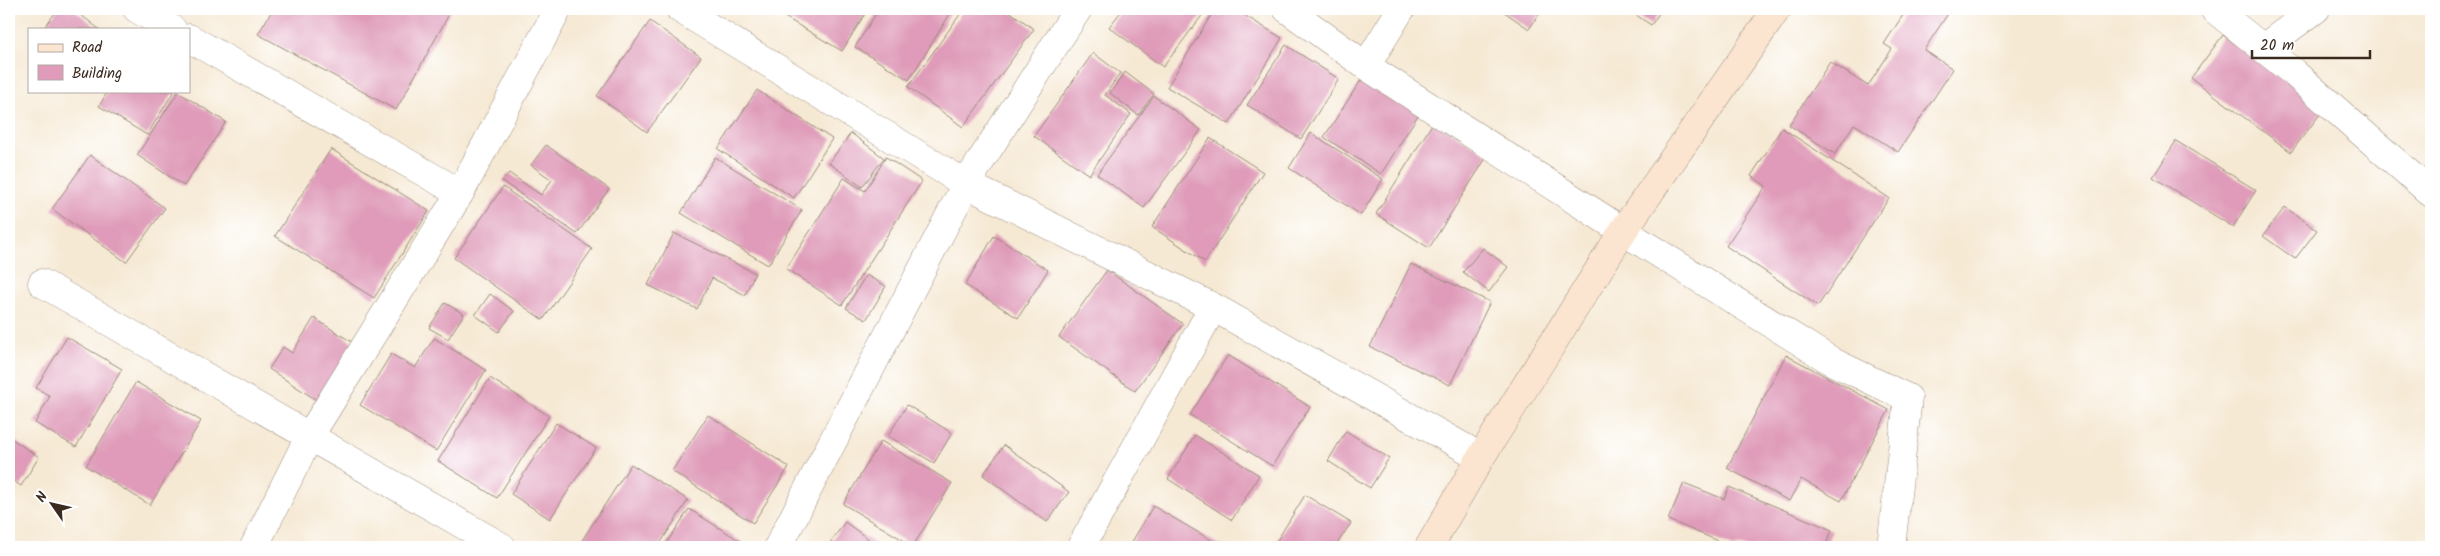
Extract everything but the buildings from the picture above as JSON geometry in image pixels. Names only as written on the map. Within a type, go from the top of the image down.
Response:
[{"type":"main road","points":[[1429,547],[1482,457],[1623,231],[1777,9]]},
{"type":"street","points":[[136,9],[170,28]]},
{"type":"street","points":[[254,547],[309,437],[460,193],[558,9]]},
{"type":"street","points":[[680,9],[966,184],[1213,307],[1482,457]]},
{"type":"street","points":[[778,547],[966,184],[1078,9]]},
{"type":"street","points":[[1287,9],[1366,66],[1623,231],[1833,362],[1908,398],[1892,547]]},
{"type":"street","points":[[1366,66],[1402,9]]},
{"type":"street","points":[[2214,9],[2264,48],[2431,193]]},
{"type":"street","points":[[2264,48],[2316,9]]},
{"type":"street","points":[[190,39],[460,193]]},
{"type":"street","points":[[42,283],[502,547]]},
{"type":"street","points":[[1080,547],[1213,307]]}]
